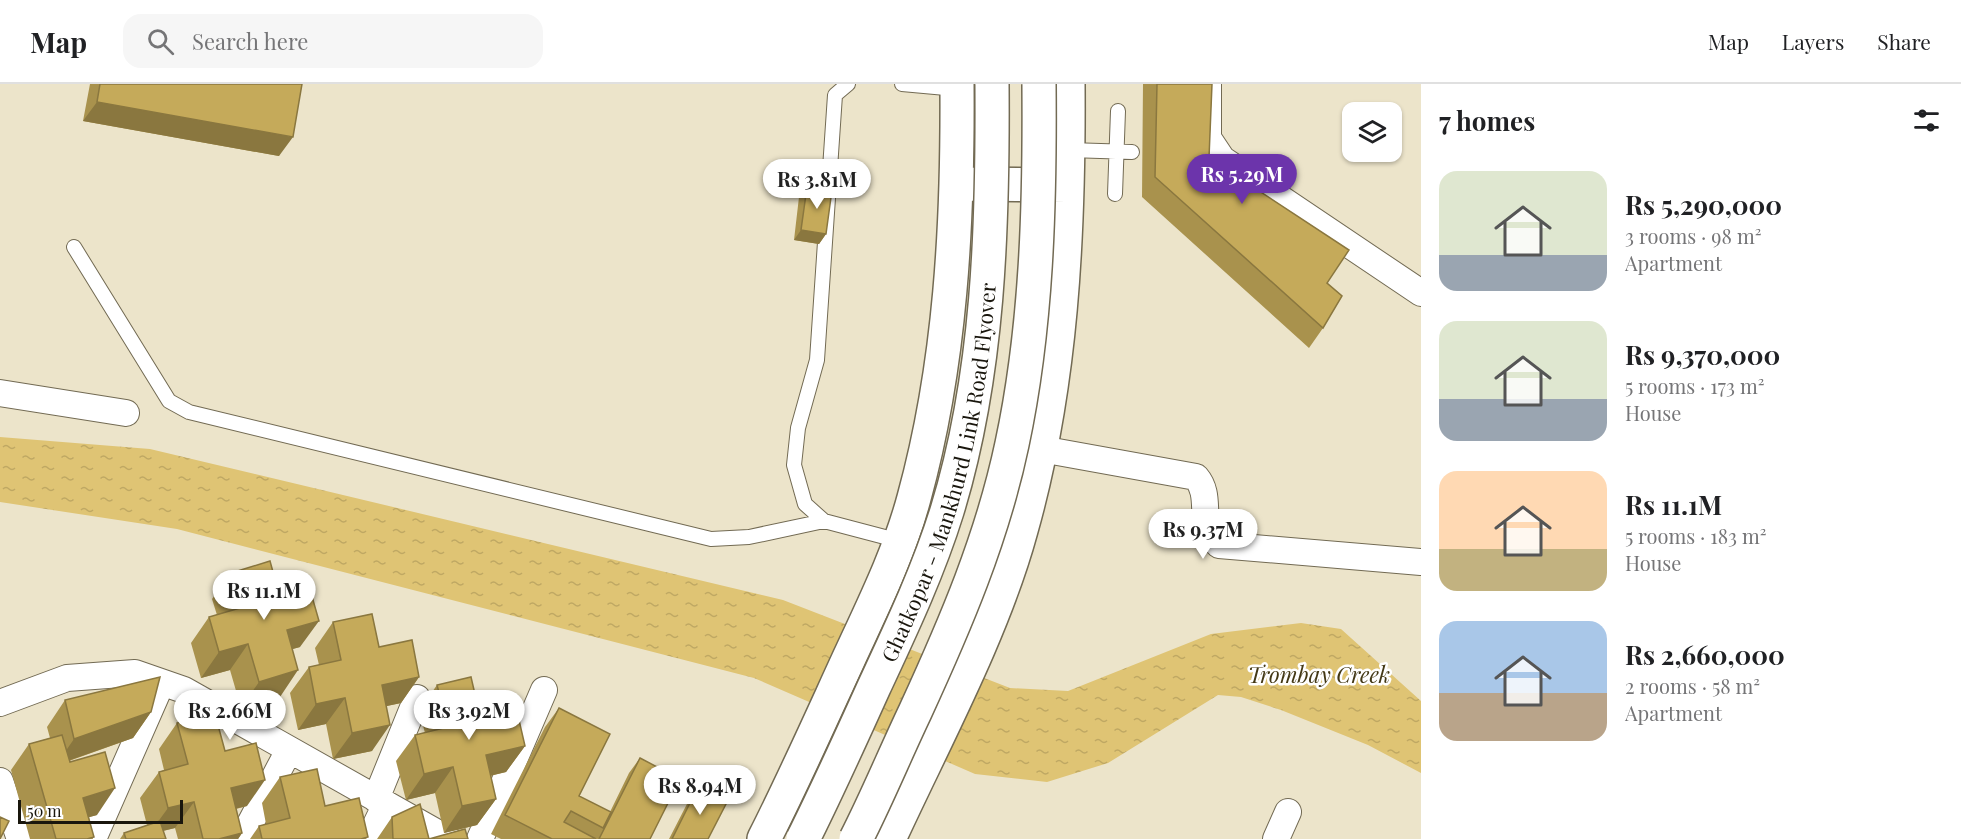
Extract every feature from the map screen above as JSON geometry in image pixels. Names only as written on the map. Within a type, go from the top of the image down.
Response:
[{"type":"highway","name":"Ghatkopar - Mankhurd Link Road Flyover","points":[[802,839],[921,585],[947,510],[963,447],[978,362],[986,270],[992,184],[992,84]]},
{"type":"highway","points":[[856,839],[963,606],[992,523],[1012,444],[1025,368],[1039,196],[1039,84]]},
{"type":"highway","points":[[889,839],[990,618],[1021,532],[1041,449],[1054,372],[1069,185],[1068,84]]},
{"type":"highway","points":[[764,839],[895,555],[914,501],[931,430],[944,357],[958,183],[957,86]]},
{"type":"highway","points":[[958,183],[1069,185]]},
{"type":"street","points":[[1208,84],[1208,138],[1222,159],[1421,293]]},
{"type":"street","points":[[0,393],[126,413]]},
{"type":"street","points":[[1041,449],[1196,477],[1204,486],[1205,520],[1209,536],[1219,545],[1421,562]]},
{"type":"street","points":[[0,703],[68,678],[135,673],[184,690],[448,839]]},
{"type":"street","points":[[93,839],[161,682]]},
{"type":"street","points":[[480,839],[544,690]]},
{"type":"street","points":[[369,839],[417,698]]},
{"type":"street","points":[[242,839],[289,750]]},
{"type":"street","points":[[0,781],[20,839]]},
{"type":"street","points":[[1276,839],[1288,812]]},
{"type":"lane","points":[[848,84],[835,95],[817,360],[798,428],[794,465],[805,504],[824,521],[895,555]]},
{"type":"lane","points":[[902,84],[957,86]]},
{"type":"lane","points":[[1115,194],[1118,111]]},
{"type":"lane","points":[[1069,150],[1132,152]]},
{"type":"lane","points":[[74,246],[169,401],[189,412],[711,540],[749,537],[824,521]]},
{"type":"water","name":"Trombay Creek","points":[[0,437],[150,449],[783,600],[1010,688],[1068,691],[1211,634],[1301,623],[1341,629],[1421,701],[1421,773],[1368,745],[1281,710],[1241,697],[1218,695],[1108,763],[1047,782],[975,774],[754,678],[177,529],[0,502]]},
{"type":"building","points":[[100,84],[302,84],[293,137],[97,102]]},
{"type":"building","points":[[1157,84],[1212,84],[1209,158],[1349,250],[1327,283],[1342,296],[1323,328],[1155,177]]},
{"type":"building","points":[[807,187],[832,190],[826,234],[801,230]]},
{"type":"building","points":[[270,561],[279,594],[309,586],[319,621],[287,630],[298,670],[259,682],[248,644],[219,652],[209,617],[240,608],[231,573]]},
{"type":"building","points":[[372,614],[379,647],[412,640],[419,677],[382,685],[390,725],[352,733],[345,698],[316,704],[309,667],[341,660],[333,622]]},
{"type":"building","points":[[160,677],[151,712],[74,739],[65,700]]},
{"type":"building","points":[[471,677],[480,716],[516,707],[525,746],[486,755],[496,799],[462,806],[453,767],[424,774],[415,735],[448,727],[437,685]]},
{"type":"building","points":[[559,708],[610,734],[579,796],[611,812],[603,828],[571,811],[564,822],[596,839],[552,839],[505,815]]},
{"type":"building","points":[[215,714],[225,751],[256,743],[265,780],[231,788],[242,833],[219,839],[203,839],[194,802],[168,808],[159,772],[188,764],[177,723]]},
{"type":"building","points":[[62,735],[70,762],[105,752],[115,788],[83,798],[94,837],[87,839],[56,839],[29,744]]},
{"type":"building","points":[[640,758],[680,779],[650,839],[599,839]]},
{"type":"building","points":[[317,769],[325,806],[359,798],[368,837],[361,839],[262,839],[259,826],[290,818],[280,777]]},
{"type":"building","points":[[698,787],[727,802],[708,839],[672,839]]},
{"type":"building","points":[[420,804],[429,839],[393,839],[392,817]]},
{"type":"building","points":[[0,817],[9,821],[0,839]]},
{"type":"building","points":[[160,821],[166,839],[126,839],[124,833]]},
{"type":"building","points":[[465,829],[468,839],[429,839]]}]
